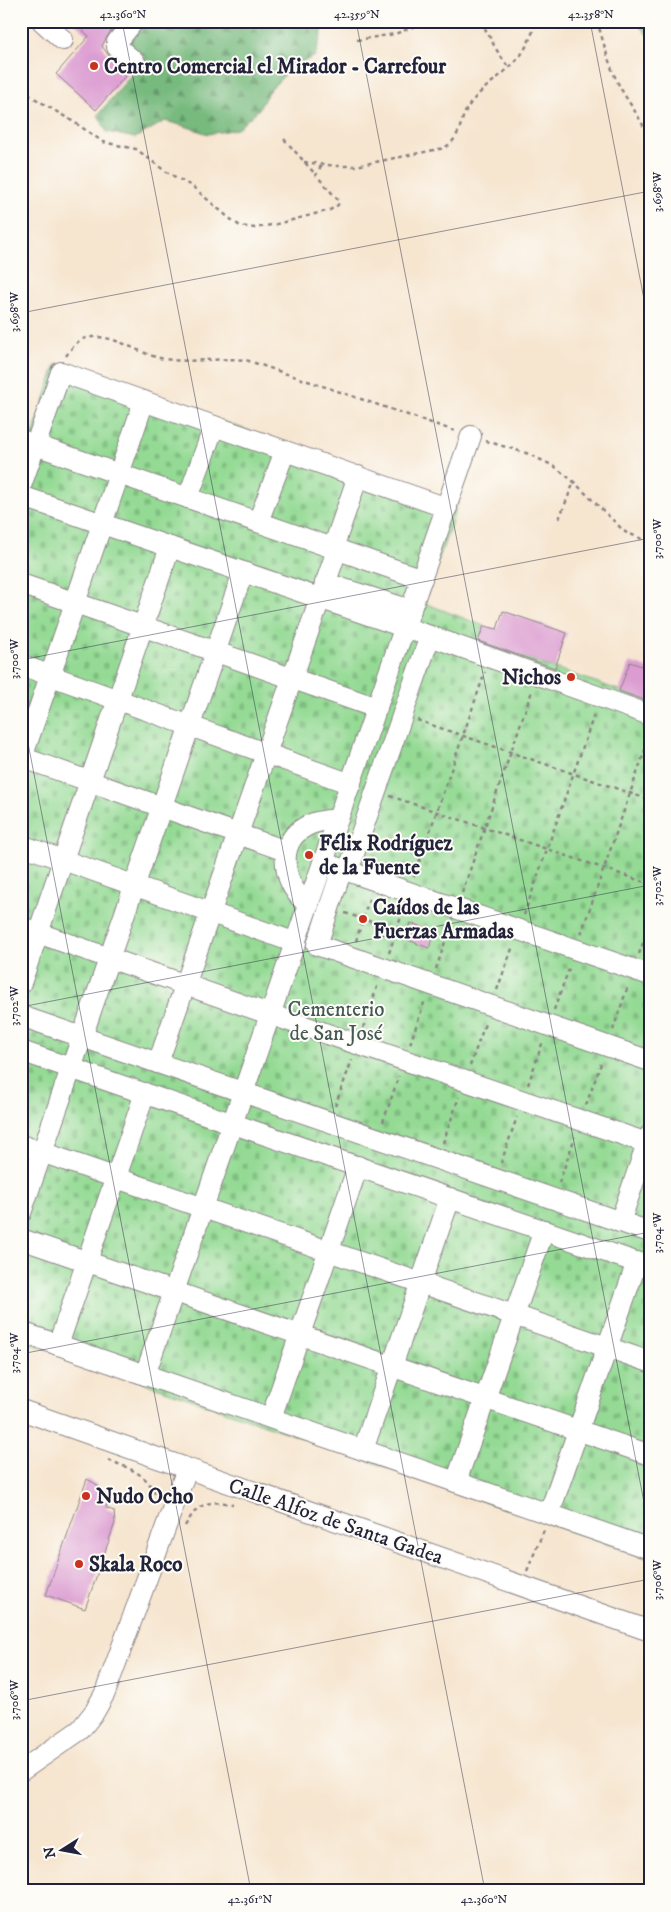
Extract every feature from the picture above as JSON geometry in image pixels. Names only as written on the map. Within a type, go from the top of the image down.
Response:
[{"type":"street","points":[[42,21],[63,40]]},
{"type":"street","points":[[134,21],[117,42],[118,47],[135,62]]},
{"type":"street","points":[[21,486],[28,442],[61,372],[447,508]]},
{"type":"street","points":[[144,401],[22,758],[286,852]]},
{"type":"street","points":[[188,498],[214,426]]},
{"type":"street","points":[[145,1375],[471,436]]},
{"type":"street","points":[[28,442],[422,579]]},
{"type":"street","points":[[258,522],[285,450]]},
{"type":"street","points":[[158,1063],[322,591],[358,476]]},
{"type":"street","points":[[21,496],[243,572],[322,591],[408,620],[430,636],[650,715]]},
{"type":"street","points":[[21,983],[30,930],[64,860],[170,547]]},
{"type":"street","points":[[21,1213],[243,572]]},
{"type":"street","points":[[21,584],[377,708]]},
{"type":"street","points":[[430,636],[376,791],[329,908],[317,945],[650,1061]]},
{"type":"street","points":[[21,665],[351,784]]},
{"type":"street","points":[[309,905],[301,899],[291,883],[287,870],[286,852],[292,838],[304,827],[317,822],[338,820]]},
{"type":"street","points":[[21,845],[296,943]]},
{"type":"street","points":[[323,863],[650,975]]},
{"type":"street","points":[[30,930],[269,1014],[649,1141],[620,1222]]},
{"type":"street","points":[[21,1016],[650,1232]]},
{"type":"street","points":[[21,1051],[644,1265],[608,1348],[547,1522]]},
{"type":"street","points":[[58,1345],[145,1093]]},
{"type":"street","points":[[21,1145],[650,1362]]},
{"type":"street","points":[[271,1418],[358,1166]]},
{"type":"street","points":[[363,1450],[450,1198]]},
{"type":"street","points":[[456,1482],[544,1230]]},
{"type":"street","points":[[21,1240],[650,1455]]},
{"type":"street","points":[[21,1332],[456,1482],[547,1522],[648,1543]]},
{"type":"street","name":"Calle Alfoz de Santa Gadea","points":[[21,1410],[650,1631]]},
{"type":"street","points":[[21,1771],[80,1730],[105,1693],[187,1469]]},
{"type":"path","points":[[357,40],[396,34],[428,21]]},
{"type":"path","points":[[481,21],[508,67]]},
{"type":"path","points":[[304,162],[356,166],[444,148],[456,138],[464,113],[471,103],[485,87],[508,67],[526,46],[537,21]]},
{"type":"path","points":[[597,21],[619,87],[644,124],[650,141]]},
{"type":"path","points":[[21,90],[103,142],[136,149],[164,171],[194,187],[240,226],[255,228],[277,224],[330,210],[338,205],[339,201],[284,140]]},
{"type":"path","points":[[316,175],[322,164]]},
{"type":"path","points":[[61,372],[68,353],[77,342],[86,338],[116,341],[157,357],[171,359],[232,358],[246,360],[526,453],[554,466],[574,482],[625,532],[650,542]]},
{"type":"path","points":[[559,519],[574,482]]},
{"type":"path","points":[[402,715],[650,800]]},
{"type":"path","points":[[376,791],[650,884]]},
{"type":"path","points":[[350,957],[375,880]]},
{"type":"path","points":[[329,908],[396,930]]},
{"type":"path","points":[[100,1457],[131,1469],[150,1481],[158,1504],[190,1517],[194,1511],[211,1501],[242,1506]]},
{"type":"path","points":[[521,1586],[547,1522]]},
{"type":"green space","points":[[140,21],[343,21],[323,29],[315,56],[292,67],[268,92],[259,109],[237,129],[208,134],[165,121],[135,138],[107,132],[98,115],[145,58],[127,41]]},
{"type":"green space","points":[[635,21],[650,21],[650,38]]},
{"type":"green space","name":"Cementerio de San José","points":[[56,364],[458,503],[424,603],[484,626],[479,642],[650,701],[650,1559],[21,1340],[21,433],[32,437]]},
{"type":"building","name":"Centro Comercial el Mirador - Carrefour","points":[[72,21],[119,21],[102,46],[109,56],[129,72],[96,110],[56,74],[89,36]]},
{"type":"building","points":[[503,611],[567,633],[555,668],[478,641],[484,626],[497,629]]},
{"type":"building","points":[[630,662],[650,669],[650,702],[619,691]]},
{"type":"building","points":[[410,923],[435,931],[429,948],[405,939]]},
{"type":"building","name":"Skala Roco","points":[[87,1479],[96,1484],[109,1499],[106,1508],[114,1511],[115,1523],[85,1609],[46,1595]]},
{"type":"place","name":"Centro Comercial el Mirador - Carrefour","points":[[94,66]]},
{"type":"place","name":"Nichos","points":[[571,677]]},
{"type":"place","name":"Félix Rodríguez de la Fuente","points":[[309,855]]},
{"type":"place","name":"Caídos de las Fuerzas Armadas","points":[[363,919]]},
{"type":"place","name":"Nudo Ocho","points":[[86,1496]]},
{"type":"place","name":"Skala Roco","points":[[79,1564]]}]
